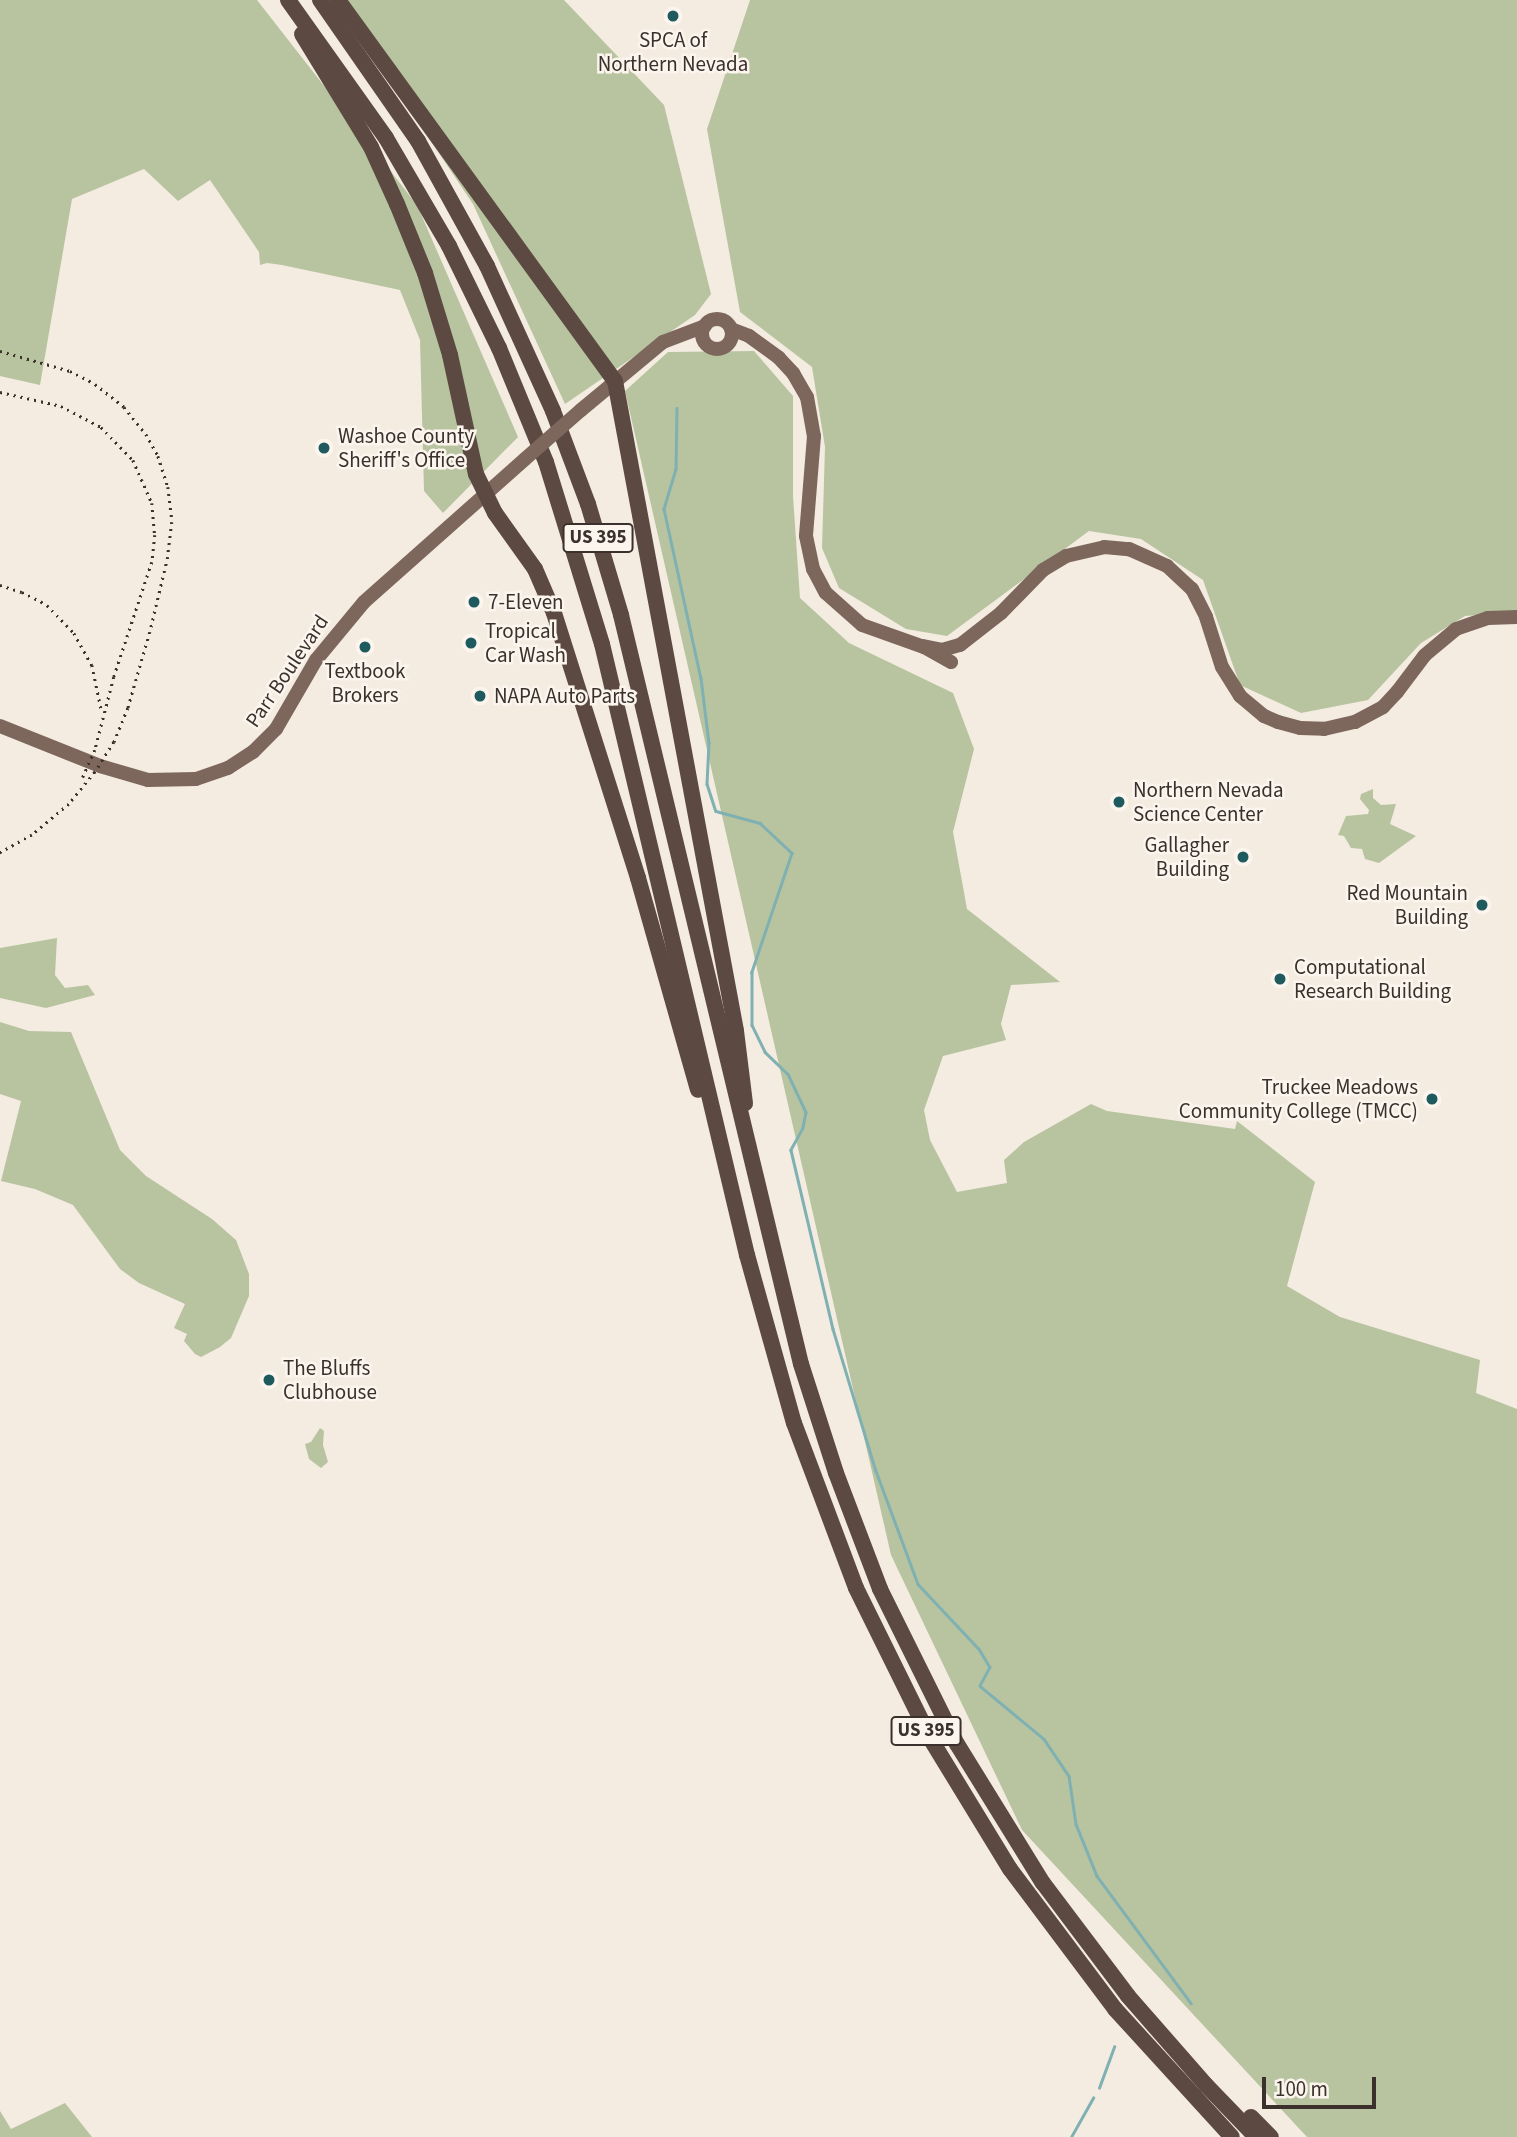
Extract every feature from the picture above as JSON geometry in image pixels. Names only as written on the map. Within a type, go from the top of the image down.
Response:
[{"type":"highway","points":[[279,0],[351,112],[406,226],[425,273],[450,355],[473,465],[495,513],[535,569],[554,612],[644,900],[735,1226],[747,1255]]},
{"type":"highway","name":"US 395","points":[[288,0],[386,138],[449,246],[499,348],[546,462],[602,644],[747,1255],[794,1423],[825,1513],[880,1640],[930,1738],[989,1836],[1062,1942],[1139,2037],[1232,2137]]},
{"type":"highway","name":"US 395","points":[[320,0],[399,111],[455,205],[506,304],[553,411],[588,504],[621,615],[801,1364],[859,1536],[904,1641],[957,1744],[1043,1883],[1151,2023],[1256,2137]]},
{"type":"highway","points":[[338,0],[615,382],[736,1031],[746,1092],[744,1129]]},
{"type":"highway","points":[[1043,1883],[1072,1910],[1164,2024],[1271,2137]]},
{"type":"main road","points":[[729,336],[713,349],[705,334],[714,320],[720,320],[729,336],[754,341],[789,367],[811,407],[814,436],[806,518],[810,560],[824,596],[852,627],[872,638],[949,665]]},
{"type":"main road","name":"Parr Boulevard","points":[[0,726],[109,769],[148,780],[196,779],[228,768],[253,752],[276,729],[316,660],[345,622],[555,432],[663,342],[678,336],[705,334]]},
{"type":"main road","points":[[810,560],[825,593],[852,618],[871,629],[923,646],[952,648],[973,634],[1058,560],[1094,548],[1137,551],[1167,566],[1192,589],[1206,617],[1222,667],[1240,696],[1271,719],[1315,729],[1344,726],[1374,713],[1398,692],[1425,654],[1462,626],[1480,619],[1517,617]]},
{"type":"main road","points":[[1446,637],[1488,625],[1517,626]]},
{"type":"main road","points":[[949,665],[973,634]]},
{"type":"main road","points":[[923,646],[949,665]]},
{"type":"green space","points":[[0,0],[257,0],[417,205],[518,437],[443,513],[424,491],[420,340],[400,290],[282,265],[260,265],[259,252],[210,180],[178,201],[144,169],[72,199],[40,385],[0,376]]},
{"type":"green space","points":[[336,0],[564,0],[664,105],[711,294],[695,315],[565,404],[473,204]]},
{"type":"green space","points":[[750,0],[1517,0],[1517,612],[1465,616],[1421,643],[1368,700],[1301,713],[1240,685],[1203,580],[1141,539],[1089,531],[947,636],[906,629],[839,588],[822,548],[825,447],[812,367],[740,312],[707,129]]},
{"type":"green space","points":[[754,351],[793,396],[793,496],[800,598],[849,643],[953,693],[974,749],[953,832],[967,909],[1060,982],[1011,985],[1001,1024],[1006,1040],[943,1056],[924,1110],[930,1140],[957,1192],[1007,1183],[1004,1160],[1024,1142],[1091,1104],[1107,1111],[1235,1129],[1237,1121],[1315,1182],[1287,1286],[1340,1317],[1480,1360],[1476,1393],[1517,1409],[1517,2137],[1307,2137],[1022,1830],[891,1555],[625,391],[668,352]]},
{"type":"green space","points":[[1373,789],[1373,798],[1381,805],[1396,804],[1390,824],[1416,836],[1379,863],[1365,859],[1362,849],[1351,848],[1344,836],[1338,835],[1346,816],[1368,814],[1369,810],[1360,799],[1361,794]]},
{"type":"green space","points":[[57,938],[55,975],[65,988],[88,985],[95,995],[46,1008],[0,998],[0,948]]},
{"type":"green space","points":[[0,1022],[29,1031],[71,1032],[120,1150],[146,1176],[212,1219],[236,1240],[249,1274],[249,1296],[231,1338],[220,1347],[201,1357],[195,1354],[184,1341],[187,1334],[174,1328],[185,1304],[139,1283],[120,1269],[73,1205],[35,1189],[1,1181],[21,1101],[0,1094]]},
{"type":"green space","points":[[320,1428],[324,1431],[323,1445],[328,1462],[321,1468],[309,1459],[305,1444],[311,1442]]},
{"type":"green space","points":[[65,2103],[92,2137],[0,2137],[0,2111],[11,2129]]},
{"type":"waterway","points":[[677,408],[676,469],[664,509],[701,678],[709,743],[707,784],[716,811],[760,823],[792,853],[752,972],[752,1025],[765,1052],[788,1074],[806,1112],[803,1128],[791,1150],[833,1329],[876,1471],[918,1584],[979,1649],[990,1667],[980,1686],[1044,1739],[1069,1776],[1076,1824],[1097,1876],[1191,2003]]},
{"type":"waterway","points":[[1099,2088],[1114,2047]]},
{"type":"waterway","points":[[1071,2137],[1093,2098]]},
{"type":"railway","points":[[0,351],[70,371],[95,384],[124,407],[146,434],[158,456],[168,487],[172,522],[168,557],[150,632],[128,708],[114,742],[95,772],[69,804],[32,835],[0,853]]},
{"type":"railway","points":[[0,392],[61,406],[101,427],[133,460],[152,503],[155,535],[152,562],[114,677],[95,750],[83,777]]},
{"type":"railway","points":[[0,585],[22,592],[47,605],[74,633],[92,665],[101,708]]},
{"type":"place","name":"SPCA of Northern Nevada","points":[[673,16]]},
{"type":"place","name":"Washoe County Sheriff's Office","points":[[324,448]]},
{"type":"place","name":"7-Eleven","points":[[474,602]]},
{"type":"place","name":"Tropical Car Wash","points":[[471,643]]},
{"type":"place","name":"Textbook Brokers","points":[[365,647]]},
{"type":"place","name":"NAPA Auto Parts","points":[[480,696]]},
{"type":"place","name":"Northern Nevada Science Center","points":[[1119,802]]},
{"type":"place","name":"Gallagher Building","points":[[1243,857]]},
{"type":"place","name":"Red Mountain Building","points":[[1482,905]]},
{"type":"place","name":"Computational Research Building","points":[[1280,979]]},
{"type":"place","name":"Truckee Meadows Community College (TMCC)","points":[[1432,1099]]},
{"type":"place","name":"The Bluffs Clubhouse","points":[[269,1380]]}]
